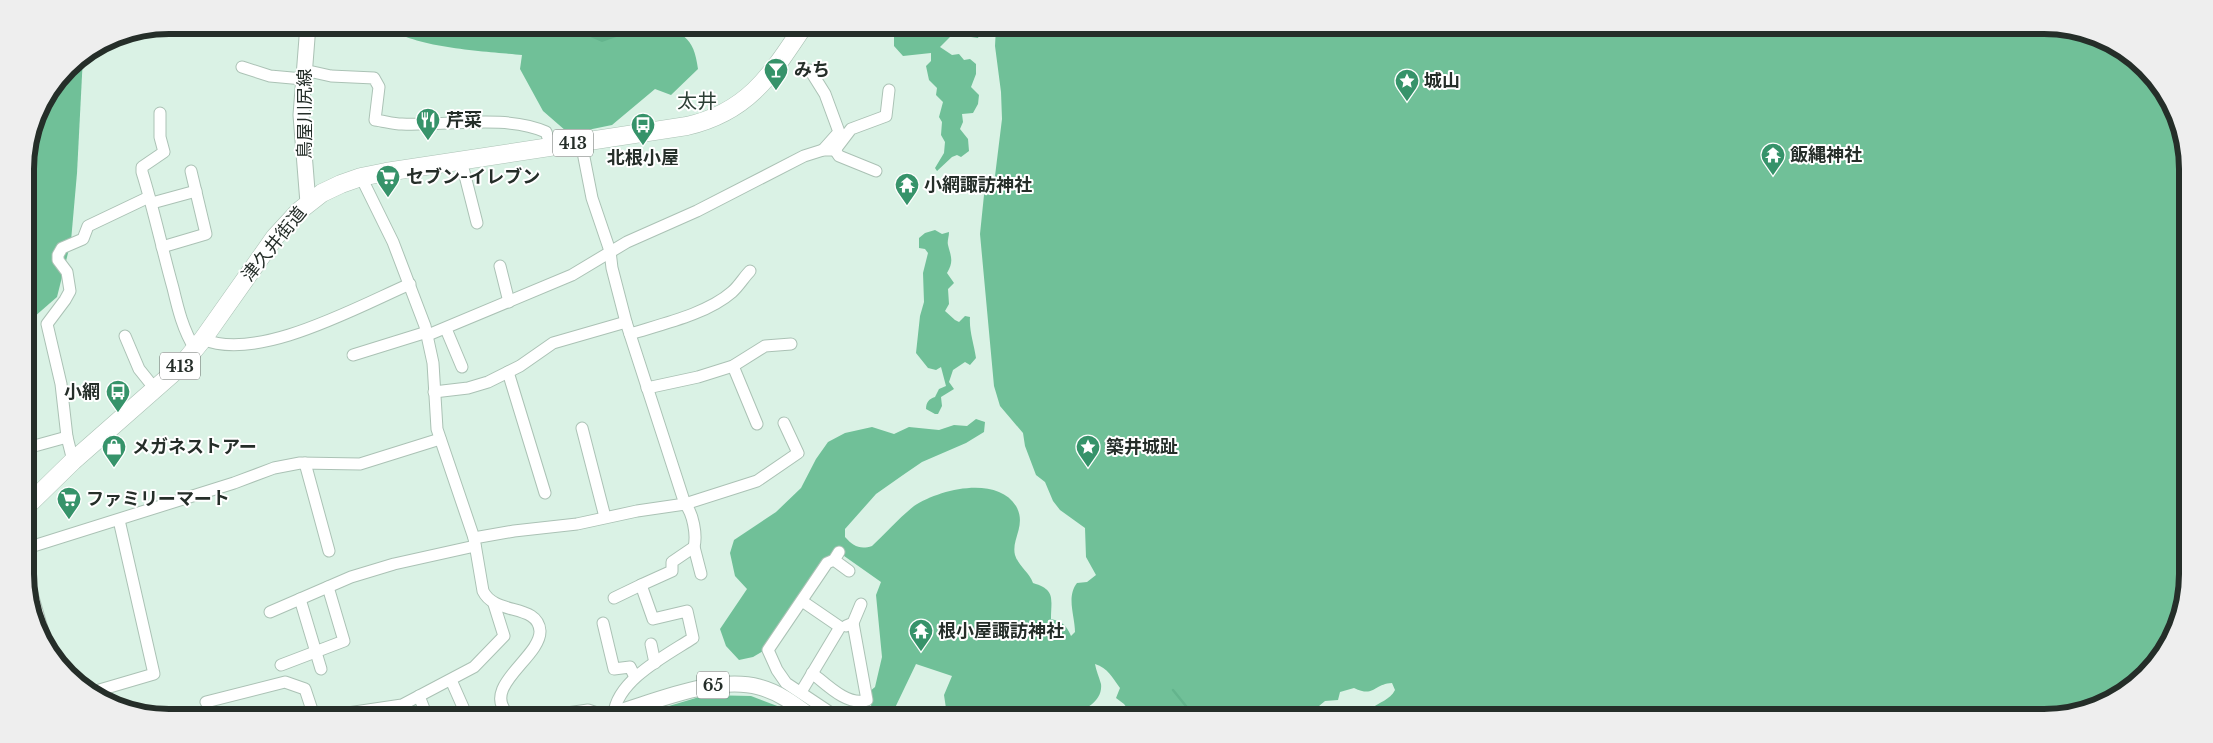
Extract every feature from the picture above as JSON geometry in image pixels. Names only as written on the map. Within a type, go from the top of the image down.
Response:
[{"type":"highway","name":"津久井街道","points":[[34,499],[74,461],[176,371],[199,344],[279,232],[308,203],[332,188],[362,177],[688,126],[725,113],[743,102],[766,80],[798,34]]},
{"type":"main road","name":"鳥屋川尻線","points":[[307,34],[301,115],[308,203]]},
{"type":"main road","name":"65","points":[[630,709],[706,687],[739,683],[758,686],[774,692],[800,709]]},
{"type":"street","points":[[242,67],[270,76],[304,74],[374,78],[379,87],[375,120],[400,124],[482,122],[532,126],[546,132],[551,146]]},
{"type":"street","points":[[810,70],[826,94],[839,132],[823,150]]},
{"type":"street","points":[[835,150],[851,130],[886,116],[889,90]]},
{"type":"street","points":[[160,113],[160,137],[164,152],[142,167],[180,315],[188,338],[199,344],[247,344],[271,339],[335,318],[410,284]]},
{"type":"street","points":[[581,142],[592,198],[610,251],[612,268],[626,322],[685,504],[690,510],[695,540],[694,547],[701,574]]},
{"type":"street","points":[[353,355],[446,329],[572,275],[610,251],[697,211],[804,156],[823,150],[835,150]]},
{"type":"street","points":[[835,150],[838,156],[876,171]]},
{"type":"street","points":[[461,160],[478,223]]},
{"type":"street","points":[[162,246],[206,234],[191,171]]},
{"type":"street","points":[[362,177],[410,284],[427,333],[433,363],[435,416],[440,439],[475,542],[482,588],[486,596],[494,604],[504,636],[474,667],[402,705],[375,709]]},
{"type":"street","points":[[74,461],[67,437],[61,384],[47,324],[66,300],[70,291],[67,272],[58,260],[58,255],[62,248],[83,239],[88,226],[151,200],[196,191]]},
{"type":"street","points":[[500,266],[509,302]]},
{"type":"street","points":[[630,334],[708,307],[732,292],[750,271]]},
{"type":"street","points":[[434,392],[468,388],[508,372],[553,343],[626,322]]},
{"type":"street","points":[[446,329],[462,367]]},
{"type":"street","points":[[125,336],[139,369],[155,390]]},
{"type":"street","points":[[647,388],[698,377],[732,366],[765,346],[791,344]]},
{"type":"street","points":[[732,366],[757,424]]},
{"type":"street","points":[[508,372],[545,493]]},
{"type":"street","points":[[270,612],[328,587],[394,564],[514,531],[577,524],[605,517],[685,504],[757,481],[798,453],[784,423]]},
{"type":"street","points":[[582,428],[605,517]]},
{"type":"street","points":[[34,446],[67,437]]},
{"type":"street","points":[[34,546],[234,483],[274,468],[305,463],[360,464],[440,439]]},
{"type":"street","points":[[305,463],[329,551]]},
{"type":"street","points":[[100,690],[154,674],[119,520]]},
{"type":"street","points":[[614,598],[672,571],[672,562],[694,547]]},
{"type":"street","points":[[825,709],[786,683],[768,650],[827,563],[836,556],[849,571]]},
{"type":"street","points":[[614,709],[615,703],[635,678],[693,638],[687,611],[653,619],[640,585]]},
{"type":"street","points":[[282,665],[344,641],[328,587]]},
{"type":"street","points":[[300,599],[321,668]]},
{"type":"street","points":[[802,601],[840,627]]},
{"type":"street","points":[[494,604],[529,614],[537,622],[540,630],[537,642],[514,672],[501,695],[502,705],[505,709]]},
{"type":"street","points":[[812,674],[847,698],[861,702],[867,700],[853,623],[860,604]]},
{"type":"street","points":[[603,623],[614,669],[630,667],[635,678]]},
{"type":"street","points":[[801,692],[840,627],[853,623]]},
{"type":"street","points":[[651,644],[655,663]]},
{"type":"street","points":[[451,680],[464,709]]},
{"type":"street","points":[[206,702],[285,682],[306,689],[312,709]]},
{"type":"street","points":[[419,696],[424,709]]},
{"type":"shaded area","points":[[401,34],[680,34],[690,42],[698,69],[671,95],[655,89],[612,125],[573,133],[566,131],[543,111],[520,69],[522,55],[451,48],[413,39]]},
{"type":"shaded area","points":[[584,34],[628,34],[602,42]]},
{"type":"shaded area","points":[[894,34],[953,34],[940,47],[952,55],[959,54],[964,60],[970,59],[976,64],[976,74],[971,87],[979,95],[978,104],[973,113],[962,114],[963,122],[960,129],[968,139],[969,151],[961,157],[957,155],[952,157],[937,171],[935,168],[944,153],[945,142],[941,135],[942,122],[939,117],[943,102],[936,95],[937,88],[929,80],[926,66],[931,61],[931,53],[903,56],[894,46]]},
{"type":"shaded area","points":[[968,34],[979,34],[978,38],[971,37]]},
{"type":"shaded area","points":[[996,34],[2044,34],[2079,38],[2112,52],[2140,73],[2156,94],[2172,125],[2177,142],[2179,160],[2179,574],[2175,609],[2165,634],[2140,670],[2112,691],[2079,705],[2053,709],[1371,709],[1393,693],[1395,690],[1392,683],[1366,692],[1354,688],[1340,692],[1338,700],[1325,701],[1319,706],[1312,706],[1309,709],[1128,709],[1116,698],[1120,688],[1107,670],[1095,664],[1101,690],[1096,700],[1084,709],[946,709],[944,695],[952,676],[916,664],[894,709],[872,709],[868,696],[869,692],[875,687],[882,657],[876,595],[881,582],[837,551],[765,650],[753,657],[739,660],[726,646],[720,629],[747,589],[735,576],[730,553],[734,540],[776,512],[801,488],[816,459],[828,442],[845,433],[872,427],[894,434],[909,427],[939,430],[954,425],[967,426],[976,419],[985,422],[984,432],[966,443],[922,462],[876,494],[845,529],[845,537],[854,545],[860,547],[872,546],[914,506],[938,494],[967,488],[982,488],[996,491],[1007,496],[1016,506],[1019,513],[1020,519],[1014,549],[1017,559],[1033,583],[1049,592],[1051,596],[1051,619],[1064,624],[1071,636],[1075,632],[1072,600],[1074,588],[1077,583],[1087,582],[1096,575],[1086,557],[1085,528],[1060,510],[1053,501],[1045,482],[1036,475],[1025,446],[1023,433],[1000,406],[994,386],[980,234],[984,195],[995,176],[1002,119],[1001,92],[995,46]]},
{"type":"shaded area","points":[[83,65],[77,173],[71,241],[57,297],[34,317],[34,160],[38,134],[52,101],[73,73]]},
{"type":"shaded area","points":[[935,230],[942,234],[949,232],[948,243],[951,262],[947,273],[954,283],[948,289],[949,304],[945,311],[959,322],[965,316],[970,317],[976,358],[970,365],[965,362],[953,370],[949,382],[954,389],[941,397],[942,406],[938,414],[926,409],[926,407],[928,401],[935,397],[939,389],[946,386],[941,367],[936,370],[928,368],[916,353],[920,316],[924,302],[923,273],[928,253],[925,249],[919,248],[919,238],[925,233]]},
{"type":"shaded area","points":[[706,695],[751,696],[785,709],[659,709]]},
{"type":"waterway","points":[[1173,690],[1188,709]]},
{"type":"place","name":"みち","points":[[776,91]]},
{"type":"place","name":"城山","points":[[1407,102]]},
{"type":"place","name":"芹菜","points":[[428,141]]},
{"type":"place","name":"北根小屋","points":[[643,146]]},
{"type":"place","name":"飯縄神社","points":[[1773,176]]},
{"type":"place","name":"セブン-イレブン","points":[[388,198]]},
{"type":"place","name":"小網諏訪神社","points":[[907,206]]},
{"type":"place","name":"小網","points":[[118,413]]},
{"type":"place","name":"メガネストアー","points":[[114,468]]},
{"type":"place","name":"築井城趾","points":[[1088,468]]},
{"type":"place","name":"ファミリーマート","points":[[69,520]]},
{"type":"place","name":"根小屋諏訪神社","points":[[921,652]]},
{"type":"district","name":"太井","points":[[697,101]]}]
